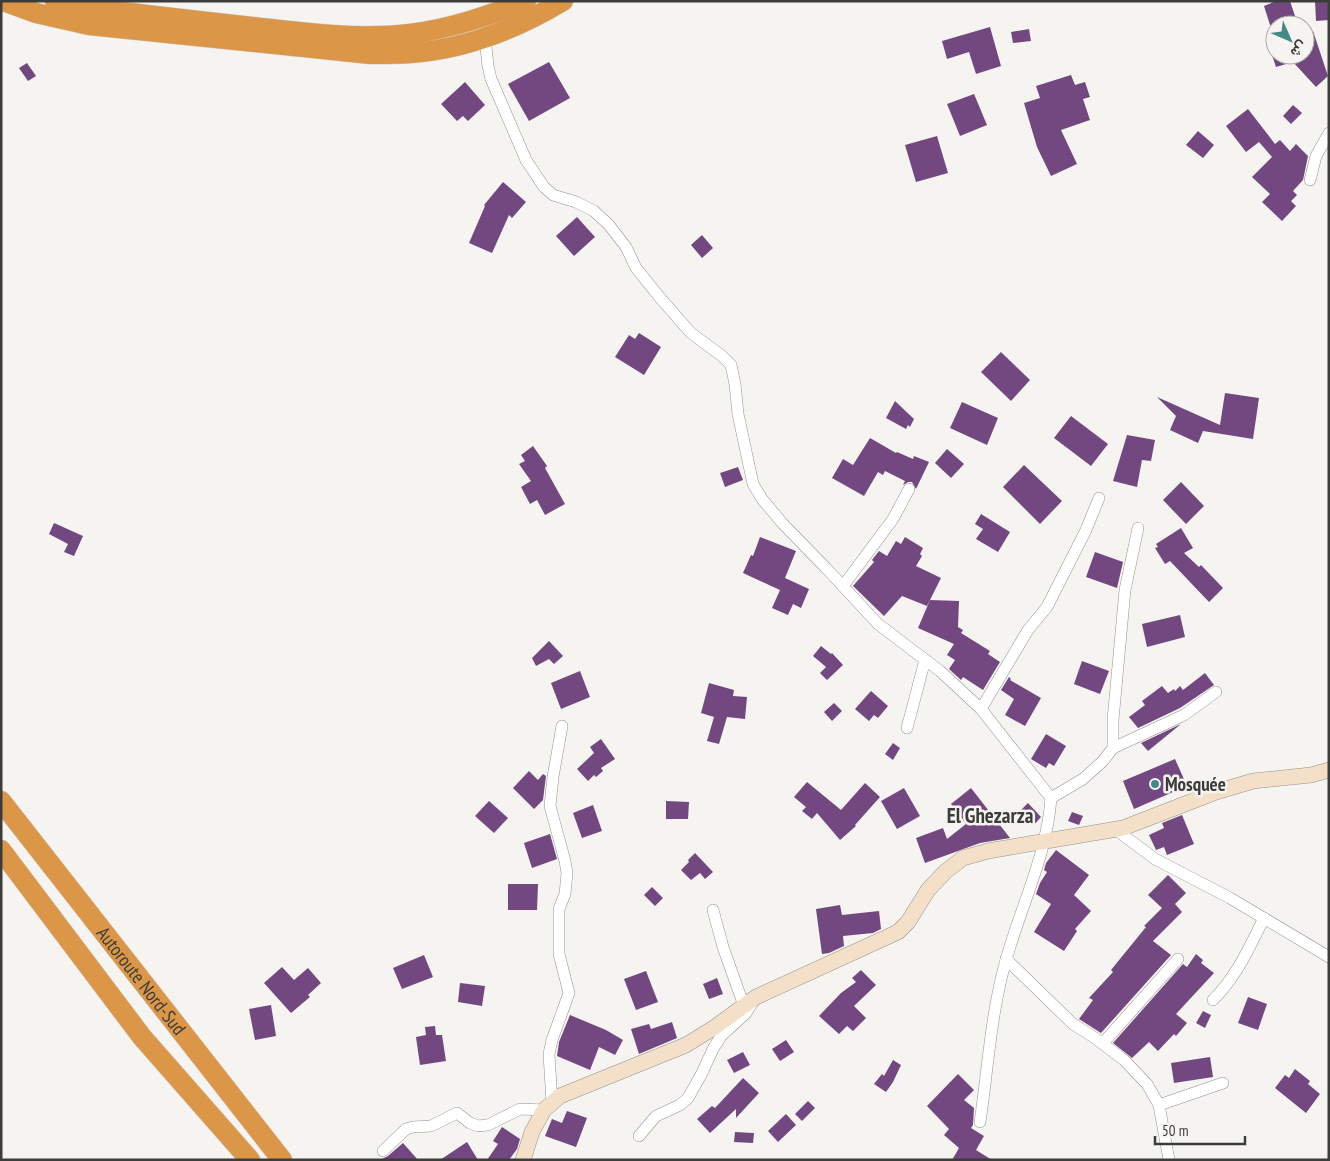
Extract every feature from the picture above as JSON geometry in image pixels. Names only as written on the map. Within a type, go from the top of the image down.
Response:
[{"type":"highway","points":[[3,1],[36,13],[89,25],[370,54],[413,53],[456,46],[485,38],[536,17],[563,1]]},
{"type":"highway","points":[[55,1],[90,8],[328,36],[368,37],[409,34],[450,27],[490,8],[526,1]]},
{"type":"highway","name":"Autoroute Nord-Sud","points":[[1,801],[282,1160]]},
{"type":"highway","name":"Autoroute Nord-Sud","points":[[5,856],[142,1037],[250,1160]]},
{"type":"street","points":[[485,38],[490,74],[526,160],[544,187],[553,195],[576,202],[594,211],[609,225],[626,247],[636,268],[690,333],[731,365],[736,384],[738,414],[753,484],[762,499],[783,524],[878,624],[940,671],[981,710],[1050,798],[1045,840],[1006,959],[995,1003],[980,1122]]},
{"type":"street","points":[[1310,180],[1316,156],[1329,133]]},
{"type":"street","points":[[843,586],[893,519],[910,489]]},
{"type":"street","points":[[981,710],[1028,630],[1047,607],[1086,530],[1099,498]]},
{"type":"street","points":[[1113,748],[1113,720],[1125,590],[1138,528]]},
{"type":"street","points":[[907,728],[925,660]]},
{"type":"street","points":[[1050,798],[1083,779],[1103,761],[1113,748],[1184,715],[1216,692]]},
{"type":"street","points":[[548,1106],[549,1054],[552,1040],[570,994],[559,954],[559,909],[565,894],[567,873],[550,806],[562,726]]},
{"type":"street","points":[[523,1160],[532,1132],[548,1106],[560,1096],[686,1045],[750,1002],[898,932],[908,922],[928,890],[945,872],[963,858],[1045,840],[1123,828],[1216,792],[1253,781],[1311,775],[1329,770]]},
{"type":"street","points":[[1115,829],[1155,859],[1230,898],[1329,957]]},
{"type":"street","points":[[639,1136],[656,1116],[680,1105],[688,1098],[702,1073],[712,1049],[721,1036],[746,1013],[750,1002],[723,947],[713,910]]},
{"type":"street","points":[[1213,1000],[1228,985],[1240,967],[1264,918]]},
{"type":"street","points":[[1006,959],[1073,1024],[1103,1043],[1124,1060],[1147,1084],[1159,1105],[1169,1160]]},
{"type":"street","points":[[1103,1043],[1178,959]]},
{"type":"street","points":[[1159,1105],[1223,1083]]},
{"type":"street","points":[[383,1151],[406,1129],[413,1126],[431,1126],[457,1114],[478,1126],[488,1124],[520,1109],[548,1106]]},
{"type":"building","points":[[1276,1],[1290,1],[1295,15],[1267,15],[1264,6]]},
{"type":"building","points":[[1315,1],[1329,1],[1329,20],[1316,21]]},
{"type":"building","points":[[990,27],[1001,66],[976,74],[969,52],[947,59],[942,41]]},
{"type":"building","points":[[1029,29],[1031,41],[1013,43],[1011,32]]},
{"type":"building","points":[[1315,37],[1328,76],[1316,87],[1296,65],[1315,65]]},
{"type":"building","points":[[549,62],[570,98],[529,121],[508,84]]},
{"type":"building","points":[[27,63],[36,76],[28,81],[19,68]]},
{"type":"building","points":[[1071,75],[1075,85],[1085,82],[1090,97],[1083,99],[1090,120],[1061,130],[1077,164],[1051,176],[1037,147],[1024,103],[1040,98],[1036,86]]},
{"type":"building","points":[[465,82],[485,105],[468,121],[463,116],[457,121],[441,104]]},
{"type":"building","points":[[974,94],[987,125],[960,136],[947,104]]},
{"type":"building","points":[[1293,105],[1302,113],[1291,124],[1283,116]]},
{"type":"building","points":[[1248,109],[1275,144],[1280,140],[1290,151],[1296,144],[1308,156],[1303,180],[1293,191],[1297,195],[1291,201],[1296,206],[1282,221],[1262,202],[1270,194],[1252,177],[1272,157],[1259,142],[1246,152],[1226,126]]},
{"type":"building","points":[[1198,131],[1214,145],[1203,158],[1186,145]]},
{"type":"building","points":[[937,136],[948,173],[916,182],[905,145]]},
{"type":"building","points":[[503,182],[526,202],[512,218],[509,215],[492,253],[469,243],[484,205]]},
{"type":"building","points":[[577,217],[595,237],[574,256],[556,236]]},
{"type":"building","points":[[702,235],[713,248],[702,258],[691,245]]},
{"type":"building","points":[[639,333],[661,347],[644,375],[615,357],[629,335],[635,339]]},
{"type":"building","points":[[1001,352],[1030,380],[1011,401],[981,372]]},
{"type":"building","points":[[1225,393],[1259,398],[1253,439],[1203,431],[1198,443],[1170,430],[1176,416],[1157,397],[1220,425]]},
{"type":"building","points":[[895,401],[914,419],[910,427],[908,425],[906,429],[886,418]]},
{"type":"building","points":[[962,402],[998,418],[987,445],[950,428]]},
{"type":"building","points":[[1071,416],[1108,444],[1091,466],[1054,438]]},
{"type":"building","points":[[1127,435],[1155,440],[1151,461],[1142,460],[1137,487],[1113,481]]},
{"type":"building","points":[[870,438],[896,453],[913,459],[914,456],[929,462],[916,489],[912,482],[903,485],[905,481],[885,471],[883,475],[878,472],[864,496],[832,478],[843,459],[853,465]]},
{"type":"building","points":[[533,446],[547,466],[545,468],[565,504],[545,515],[537,500],[530,504],[521,487],[531,481],[519,464],[525,461],[521,455]]},
{"type":"building","points":[[947,449],[964,464],[951,478],[935,463]]},
{"type":"building","points":[[1024,465],[1062,501],[1040,524],[1003,487]]},
{"type":"building","points":[[738,467],[743,480],[725,487],[720,473]]},
{"type":"building","points":[[1181,482],[1204,506],[1186,524],[1163,500]]},
{"type":"building","points":[[981,514],[1010,532],[998,552],[976,539],[983,529],[975,524]]},
{"type":"building","points":[[54,523],[83,536],[74,556],[64,552],[68,544],[49,534]]},
{"type":"building","points":[[1181,528],[1193,548],[1184,553],[1199,567],[1201,565],[1223,588],[1209,602],[1170,561],[1165,564],[1155,548],[1158,547],[1156,544]]},
{"type":"building","points":[[760,537],[796,551],[785,578],[809,589],[801,608],[793,604],[788,615],[772,608],[780,590],[743,573],[751,555],[753,556]]},
{"type":"building","points":[[905,537],[923,548],[920,554],[922,556],[916,566],[941,578],[927,606],[902,596],[884,616],[853,586],[874,562],[872,560],[879,551],[887,556],[896,541],[901,544]]},
{"type":"building","points":[[1095,552],[1123,562],[1117,588],[1086,577]]},
{"type":"building","points":[[930,600],[959,601],[958,627],[963,630],[961,633],[990,651],[988,654],[1000,662],[983,690],[963,677],[961,680],[949,669],[955,660],[947,655],[954,644],[918,628]]},
{"type":"building","points":[[1180,615],[1185,637],[1147,647],[1142,624]]},
{"type":"building","points":[[549,641],[563,656],[554,664],[549,659],[536,666],[532,658]]},
{"type":"building","points":[[821,646],[832,653],[843,665],[827,680],[820,673],[826,667],[813,656]]},
{"type":"building","points":[[1082,661],[1109,671],[1100,694],[1074,684]]},
{"type":"building","points":[[580,671],[590,697],[561,709],[551,683]]},
{"type":"building","points":[[1205,673],[1214,685],[1180,708],[1138,728],[1129,717],[1145,705],[1142,701],[1162,686],[1168,693],[1174,689],[1175,691],[1180,686],[1183,690]]},
{"type":"building","points":[[1009,677],[1010,680],[1041,698],[1025,726],[1005,715],[1014,699],[1001,690]]},
{"type":"building","points":[[709,683],[734,690],[733,696],[747,697],[745,719],[727,717],[719,744],[707,741],[714,717],[701,713]]},
{"type":"building","points":[[871,691],[888,706],[878,718],[874,715],[869,721],[855,709]]},
{"type":"building","points":[[834,703],[842,711],[832,721],[824,712]]},
{"type":"building","points":[[1181,724],[1148,751],[1141,743]]},
{"type":"building","points":[[1046,734],[1066,746],[1054,766],[1049,763],[1046,768],[1031,759]]},
{"type":"building","points":[[601,739],[615,759],[601,768],[603,771],[596,777],[594,775],[588,781],[577,769],[594,753],[590,747]]},
{"type":"building","points":[[893,743],[900,748],[893,760],[885,754]]},
{"type":"building","name":"Mosquée","points":[[1175,759],[1187,786],[1134,809],[1123,781]]},
{"type":"building","points":[[529,771],[538,780],[543,774],[546,776],[543,800],[534,809],[513,788]]},
{"type":"building","points":[[807,782],[841,810],[865,783],[880,797],[856,826],[840,840],[817,813],[812,819],[802,811],[806,807],[794,797]]},
{"type":"building","points":[[904,788],[920,816],[897,829],[881,801]]},
{"type":"building","points":[[971,788],[1010,838],[980,843],[925,863],[916,838],[943,828],[947,839],[966,824],[951,804]]},
{"type":"building","points":[[489,801],[508,818],[494,833],[475,816]]},
{"type":"building","points":[[666,801],[689,802],[688,819],[666,819]]},
{"type":"building","points":[[1028,803],[1041,817],[1034,825],[1020,811]]},
{"type":"building","points":[[593,805],[602,831],[582,838],[573,813]]},
{"type":"building","points":[[1072,812],[1083,816],[1079,825],[1068,821]]},
{"type":"building","points":[[1182,815],[1194,844],[1167,855],[1164,847],[1156,850],[1149,835],[1164,828],[1162,823]]},
{"type":"building","points":[[550,834],[557,859],[532,868],[524,843]]},
{"type":"building","points":[[1056,850],[1089,875],[1074,895],[1091,911],[1075,929],[1077,931],[1064,951],[1034,932],[1051,904],[1036,894],[1047,872],[1044,870],[1046,863]]},
{"type":"building","points":[[695,853],[713,872],[705,879],[700,873],[691,880],[681,870]]},
{"type":"building","points":[[1168,875],[1186,893],[1175,904],[1182,912],[1153,941],[1171,955],[1101,1033],[1079,1019],[1093,1000],[1089,998],[1113,972],[1111,970],[1146,927],[1144,926],[1162,908],[1148,895]]},
{"type":"building","points":[[508,884],[538,884],[537,910],[508,910]]},
{"type":"building","points":[[652,887],[663,898],[655,906],[644,895]]},
{"type":"building","points":[[840,905],[842,915],[879,911],[881,929],[873,933],[843,936],[844,946],[822,954],[816,909]]},
{"type":"building","points":[[1196,954],[1203,960],[1201,963],[1214,973],[1176,1014],[1187,1023],[1176,1036],[1174,1034],[1158,1051],[1149,1042],[1132,1058],[1113,1043],[1183,964],[1187,967]]},
{"type":"building","points":[[424,955],[433,977],[402,989],[393,968]]},
{"type":"building","points":[[282,967],[294,980],[308,968],[321,983],[308,995],[310,997],[291,1013],[264,983]]},
{"type":"building","points":[[861,970],[876,985],[854,1006],[866,1018],[853,1031],[847,1026],[839,1034],[819,1016],[841,993],[856,982],[852,978]]},
{"type":"building","points":[[646,971],[658,1002],[636,1010],[624,979]]},
{"type":"building","points":[[717,978],[723,994],[709,999],[703,984]]},
{"type":"building","points":[[460,983],[485,986],[482,1006],[458,1002]]},
{"type":"building","points":[[1248,997],[1267,1004],[1258,1030],[1238,1023]]},
{"type":"building","points":[[271,1005],[276,1036],[255,1040],[249,1009]]},
{"type":"building","points":[[1203,1011],[1211,1015],[1205,1028],[1196,1023]]},
{"type":"building","points":[[570,1015],[606,1030],[623,1040],[615,1055],[599,1047],[590,1070],[557,1056],[559,1042]]},
{"type":"building","points":[[672,1022],[677,1038],[639,1054],[631,1029],[649,1024],[651,1029]]},
{"type":"building","points":[[435,1026],[436,1035],[442,1035],[446,1061],[420,1065],[416,1037],[426,1035],[425,1027]]},
{"type":"building","points":[[786,1040],[794,1052],[780,1061],[772,1049]]},
{"type":"building","points":[[743,1052],[750,1065],[734,1073],[727,1060]]},
{"type":"building","points":[[1210,1057],[1213,1077],[1174,1083],[1171,1063]]},
{"type":"building","points":[[893,1060],[901,1065],[886,1092],[874,1084],[882,1074],[884,1076]]},
{"type":"building","points":[[1295,1069],[1310,1081],[1308,1084],[1320,1094],[1306,1113],[1275,1088],[1285,1075],[1289,1078]]},
{"type":"building","points":[[958,1074],[974,1090],[964,1100],[974,1108],[973,1125],[971,1128],[984,1136],[976,1150],[992,1160],[952,1160],[959,1148],[944,1135],[949,1129],[927,1106]]},
{"type":"building","points":[[743,1078],[759,1093],[736,1118],[736,1109],[710,1133],[697,1119],[712,1106],[715,1108]]},
{"type":"building","points":[[808,1101],[815,1108],[802,1121],[795,1114]]},
{"type":"building","points":[[567,1111],[587,1118],[576,1147],[545,1136],[552,1119],[562,1123]]},
{"type":"building","points":[[786,1114],[796,1125],[778,1142],[768,1131]]},
{"type":"building","points":[[502,1127],[520,1139],[517,1149],[509,1160],[487,1160],[498,1144],[493,1141]]},
{"type":"building","points":[[735,1132],[754,1133],[753,1143],[734,1142]]},
{"type":"building","points":[[467,1142],[478,1160],[440,1160]]},
{"type":"building","points":[[403,1143],[418,1160],[380,1160],[388,1156]]},
{"type":"place","name":"Mosquée","points":[[1155,784]]},
{"type":"district","name":"El Ghezarza","points":[[990,815]]}]
